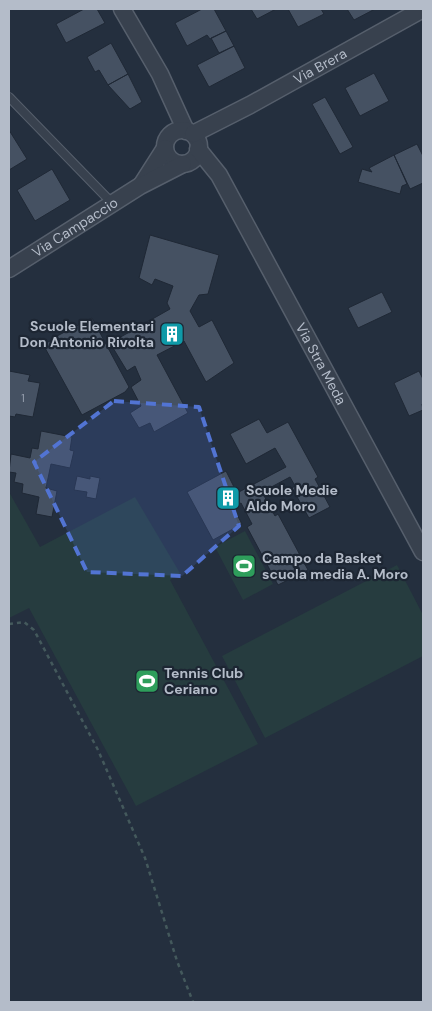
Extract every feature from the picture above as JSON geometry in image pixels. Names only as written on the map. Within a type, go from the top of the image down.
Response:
[{"type":"street","name":"Via Stra Meda","points":[[122,9],[160,74],[192,147],[219,175],[423,552]]},
{"type":"street","name":"Via Brera","points":[[192,147],[217,123],[423,9]]},
{"type":"street","name":"Via Stra Meda","points":[[167,142],[171,101]]},
{"type":"street","points":[[177,131],[192,147],[177,163],[169,158],[167,142],[177,131]]},
{"type":"street","name":"Via Campaccio","points":[[140,186],[167,142]]},
{"type":"street","name":"Via Campaccio","points":[[9,269],[113,204],[192,147]]},
{"type":"lane","points":[[9,97],[113,204]]},
{"type":"path","points":[[9,624],[24,622],[34,630],[98,750],[145,858],[177,961],[193,1002]]},
{"type":"highlighted area","points":[[114,401],[199,407],[239,526],[182,576],[87,572],[34,462]]},
{"type":"green space","name":"Tennis Club Ceriano","points":[[9,492],[40,547],[135,497],[180,573],[170,580],[258,744],[136,806],[29,608],[9,618]]},
{"type":"green space","name":"Campo da Basket scuola media A. Moro","points":[[245,531],[273,584],[243,600],[215,547]]},
{"type":"green space","points":[[397,565],[423,615],[423,656],[265,738],[222,656]]},
{"type":"building","points":[[84,9],[97,9],[105,23],[66,43],[56,24]]},
{"type":"building","points":[[202,9],[214,9],[226,31],[210,39],[207,35],[187,46],[175,23]]},
{"type":"building","points":[[251,9],[276,9],[257,19]]},
{"type":"building","points":[[288,9],[321,9],[324,14],[298,27]]},
{"type":"building","points":[[347,9],[375,9],[354,20]]},
{"type":"building","points":[[226,31],[234,46],[219,53],[211,38]]},
{"type":"building","points":[[111,43],[128,74],[108,85],[99,70],[95,72],[87,57]]},
{"type":"building","points":[[234,46],[245,68],[209,87],[197,65]]},
{"type":"building","points":[[374,73],[389,101],[360,116],[345,88]]},
{"type":"building","points":[[128,74],[142,102],[130,109],[108,85]]},
{"type":"building","points":[[325,97],[353,147],[340,154],[312,104]]},
{"type":"building","points":[[9,130],[27,159],[9,170]]},
{"type":"building","points":[[417,144],[423,156],[423,183],[410,189],[394,155]]},
{"type":"building","points":[[394,155],[407,184],[402,186],[400,194],[358,182],[362,169],[372,172],[369,168]]},
{"type":"building","points":[[52,169],[70,200],[35,221],[17,190]]},
{"type":"building","name":"Scuole Elementari Don Antonio Rivolta","points":[[150,235],[219,255],[208,294],[199,295],[190,311],[199,327],[212,320],[234,363],[206,382],[184,341],[157,355],[188,413],[154,432],[150,423],[139,428],[130,413],[141,406],[131,387],[141,380],[135,366],[127,371],[110,343],[170,309],[167,303],[173,286],[155,279],[152,285],[139,278]]},
{"type":"building","points":[[382,292],[392,312],[358,328],[348,308]]},
{"type":"building","points":[[92,318],[129,387],[125,392],[82,415],[44,344],[52,340],[54,336]]},
{"type":"building","points":[[9,371],[30,375],[28,381],[40,383],[33,417],[16,414],[15,417],[9,416]]},
{"type":"building","points":[[419,371],[423,379],[423,410],[409,416],[394,383]]},
{"type":"building","name":"Scuole Medie Aldo Moro","points":[[259,419],[267,433],[288,422],[318,477],[315,479],[330,507],[309,518],[292,488],[295,486],[290,477],[262,492],[275,516],[278,514],[308,570],[278,585],[247,527],[252,524],[241,503],[233,507],[242,524],[213,540],[187,492],[226,471],[237,493],[286,467],[275,448],[246,464],[230,434]]},
{"type":"building","points":[[41,431],[72,437],[70,450],[74,451],[70,468],[51,464],[46,488],[57,491],[52,517],[36,514],[39,497],[22,493],[23,484],[14,482],[16,473],[9,472],[11,454],[30,458],[32,448],[38,449]]},
{"type":"building","points":[[77,476],[90,479],[90,476],[100,478],[96,499],[86,497],[87,492],[74,490]]},
{"type":"place","name":"Scuole Elementari Don Antonio Rivolta","points":[[172,334]]},
{"type":"place","name":"Scuole Medie Aldo Moro","points":[[228,498]]},
{"type":"place","name":"Campo da Basket scuola media A. Moro","points":[[244,566]]},
{"type":"place","name":"Tennis Club Ceriano","points":[[147,681]]}]
